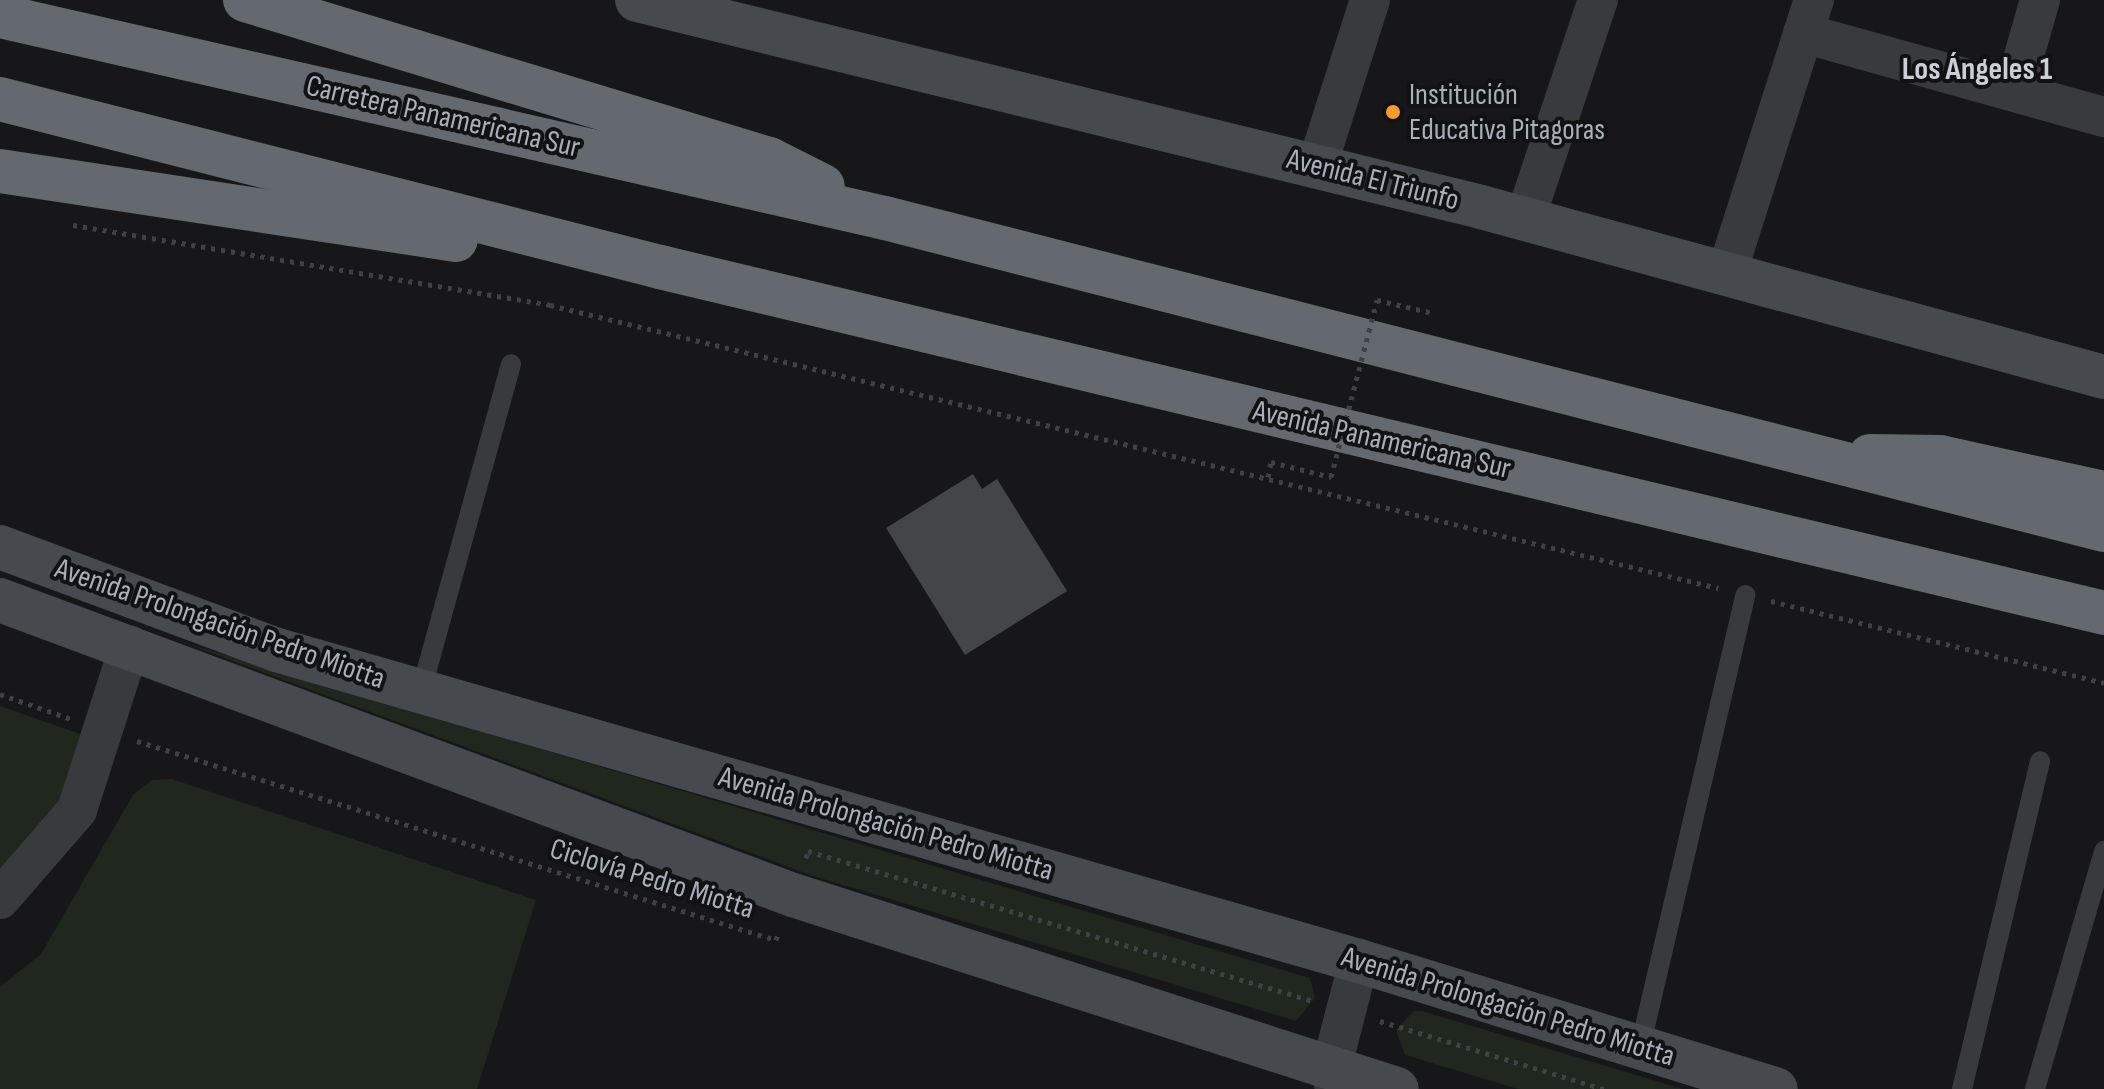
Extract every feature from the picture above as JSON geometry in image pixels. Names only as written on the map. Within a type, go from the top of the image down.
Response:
[{"type":"highway","points":[[245,0],[769,159],[885,218],[1801,456],[2104,530]]},
{"type":"highway","name":"Carretera Panamericana Sur","points":[[0,16],[885,218]]},
{"type":"highway","points":[[0,99],[660,267]]},
{"type":"highway","points":[[0,171],[660,267]]},
{"type":"highway","name":"Avenida Panamericana Sur","points":[[660,267],[2104,613]]},
{"type":"highway","points":[[1801,456],[1940,457],[2104,493]]},
{"type":"main road","name":"Avenida El Triunfo","points":[[646,1],[1525,219],[2104,377]]},
{"type":"main road","name":"Avenida Prolongación Pedro Miotta","points":[[0,547],[277,650],[1359,961],[1776,1089]]},
{"type":"main road","name":"Avenida Prolongación Pedro Miotta","points":[[0,600],[130,645],[793,895],[1333,1079],[1397,1089]]},
{"type":"street","points":[[1317,166],[1370,0]]},
{"type":"street","points":[[1525,219],[1598,0]]},
{"type":"street","points":[[2014,91],[2040,0]]},
{"type":"street","points":[[1727,272],[1808,16],[2014,91],[2104,117]]},
{"type":"street","points":[[0,899],[77,810],[105,731],[130,645]]},
{"type":"street","points":[[1333,1079],[1359,961]]},
{"type":"lane","points":[[421,691],[511,364]]},
{"type":"lane","points":[[1640,1048],[1745,595]]},
{"type":"lane","points":[[1962,1089],[2040,761]]},
{"type":"lane","points":[[2035,1089],[2104,851]]},
{"type":"path","points":[[59,223],[550,305],[1268,477],[2104,683]]},
{"type":"path","points":[[1268,477],[1271,462],[1331,477],[1377,300],[1433,313]]},
{"type":"path","name":"Ciclovía Pedro Miotta","points":[[0,694],[105,731],[776,940],[808,851],[1604,1089]]},
{"type":"shaded area","points":[[179,641],[1310,978],[1315,998],[1296,1021],[813,876]]},
{"type":"shaded area","points":[[0,706],[89,737],[65,799],[0,878]]},
{"type":"shaded area","points":[[172,779],[536,900],[477,1089],[0,1089],[0,987],[41,954],[133,795],[152,780]]},
{"type":"shaded area","points":[[1414,1011],[1683,1089],[1518,1089],[1405,1055],[1396,1030]]},
{"type":"building","points":[[973,474],[982,489],[997,479],[1067,591],[965,655],[886,528]]},
{"type":"place","name":"Institución Educativa Pitagoras","points":[[1393,112]]},
{"type":"district","name":"Los Ángeles 1","points":[[1977,70]]}]
